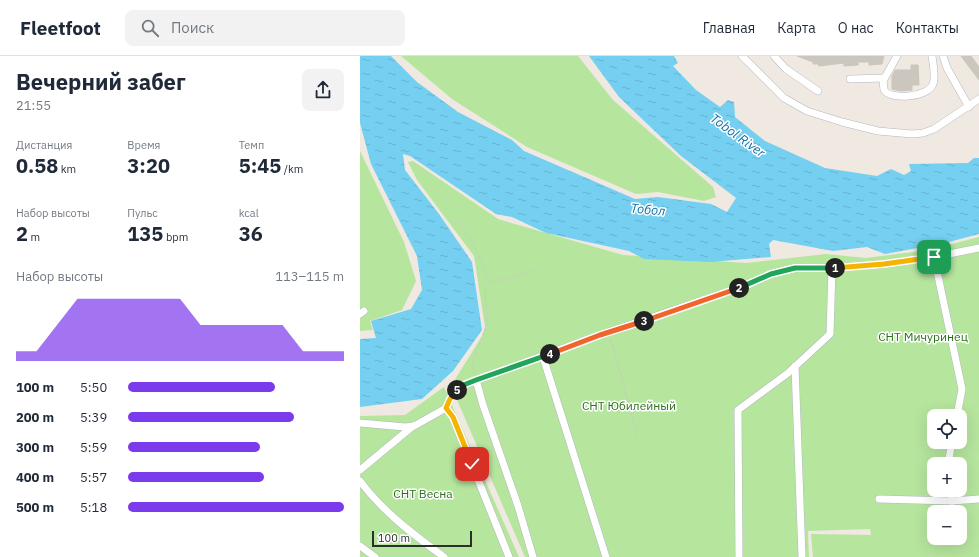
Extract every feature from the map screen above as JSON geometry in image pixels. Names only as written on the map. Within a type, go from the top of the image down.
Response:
[{"type":"street","points":[[742,56],[784,98],[807,111],[878,131],[912,134],[924,133],[934,129],[975,104],[947,68],[943,56]]},
{"type":"street","points":[[774,56],[786,69],[818,91]]},
{"type":"street","points":[[897,56],[884,78],[882,86],[888,94],[911,96],[926,92],[933,83],[934,73],[932,56]]},
{"type":"street","points":[[850,79],[884,78]]},
{"type":"street","points":[[360,470],[414,426],[446,408],[450,399],[461,386],[475,380],[543,357],[609,332],[741,288],[771,274],[795,268],[832,268],[884,264],[934,257],[979,248]]},
{"type":"street","points":[[934,257],[962,389],[958,409]]},
{"type":"street","points":[[739,557],[738,410],[795,366],[830,334],[832,268]]},
{"type":"street","points":[[543,357],[606,557]]},
{"type":"street","points":[[795,366],[802,557]]},
{"type":"street","points":[[475,380],[518,506],[533,557]]},
{"type":"street","points":[[446,408],[453,417],[509,557]]},
{"type":"street","points":[[360,423],[405,427],[414,426]]},
{"type":"street","points":[[360,481],[384,508],[444,557]]},
{"type":"street","points":[[952,497],[952,501]]},
{"type":"street","points":[[879,499],[952,501],[979,499]]},
{"type":"street","points":[[360,546],[375,557]]},
{"type":"path","points":[[458,222],[474,245],[490,283]]},
{"type":"path","points":[[475,380],[473,361],[487,324],[484,284],[536,270]]},
{"type":"path","points":[[609,332],[636,436]]},
{"type":"green space","points":[[401,56],[578,56],[613,100],[713,187],[716,197],[704,201],[658,192],[636,194],[527,147],[452,99]]},
{"type":"green space","points":[[360,151],[404,242],[416,281],[402,310],[370,321],[373,330],[360,331]]},
{"type":"green space","name":"СНТ Юбилейный","points":[[413,161],[498,219],[623,255],[746,263],[826,254],[866,258],[929,250],[979,237],[979,557],[813,557],[811,534],[871,535],[870,529],[808,531],[809,557],[525,557],[451,386],[482,336],[485,327],[474,256],[417,180],[408,162]]},
{"type":"green space","name":"СНТ Весна","points":[[444,387],[519,557],[360,557],[360,416],[405,415]]},
{"type":"water","points":[[360,56],[391,56],[417,82],[458,112],[512,140],[524,151],[635,199],[658,197],[711,204],[727,212],[736,198],[681,156],[619,97],[589,56],[674,56],[678,63],[673,66],[696,90],[720,107],[728,100],[734,102],[735,117],[765,141],[825,168],[877,176],[891,169],[904,175],[911,171],[909,164],[968,163],[974,158],[979,158],[979,234],[945,243],[885,254],[867,247],[833,251],[773,240],[769,244],[771,257],[710,262],[644,259],[629,251],[546,233],[512,217],[496,214],[410,156],[403,154],[405,170],[439,214],[472,262],[482,330],[453,371],[422,399],[360,407],[360,339],[376,338],[371,321],[411,309],[422,290],[417,256],[371,164],[360,123]]},
{"type":"building","points":[[797,56],[884,56],[882,64],[869,65],[869,62],[858,62],[858,65],[844,66],[844,63],[819,66],[818,64],[813,64],[813,62]]},
{"type":"building","points":[[961,56],[971,56],[979,67],[979,80]]},
{"type":"building","points":[[911,65],[918,65],[919,85],[912,85],[912,90],[901,91],[892,89],[892,76],[895,70],[911,70]]},
{"type":"route","points":[[472,464],[453,417],[446,408],[450,399],[461,386],[600,335],[748,285],[771,274],[795,268],[832,268],[884,264],[934,257]]},
{"type":"water label","name":"Tobol River","points":[[738,135]]},
{"type":"water label","name":"Тобол","points":[[648,209]]},
{"type":"park label","name":"СНТ Мичуринец","points":[[923,337]]}]
